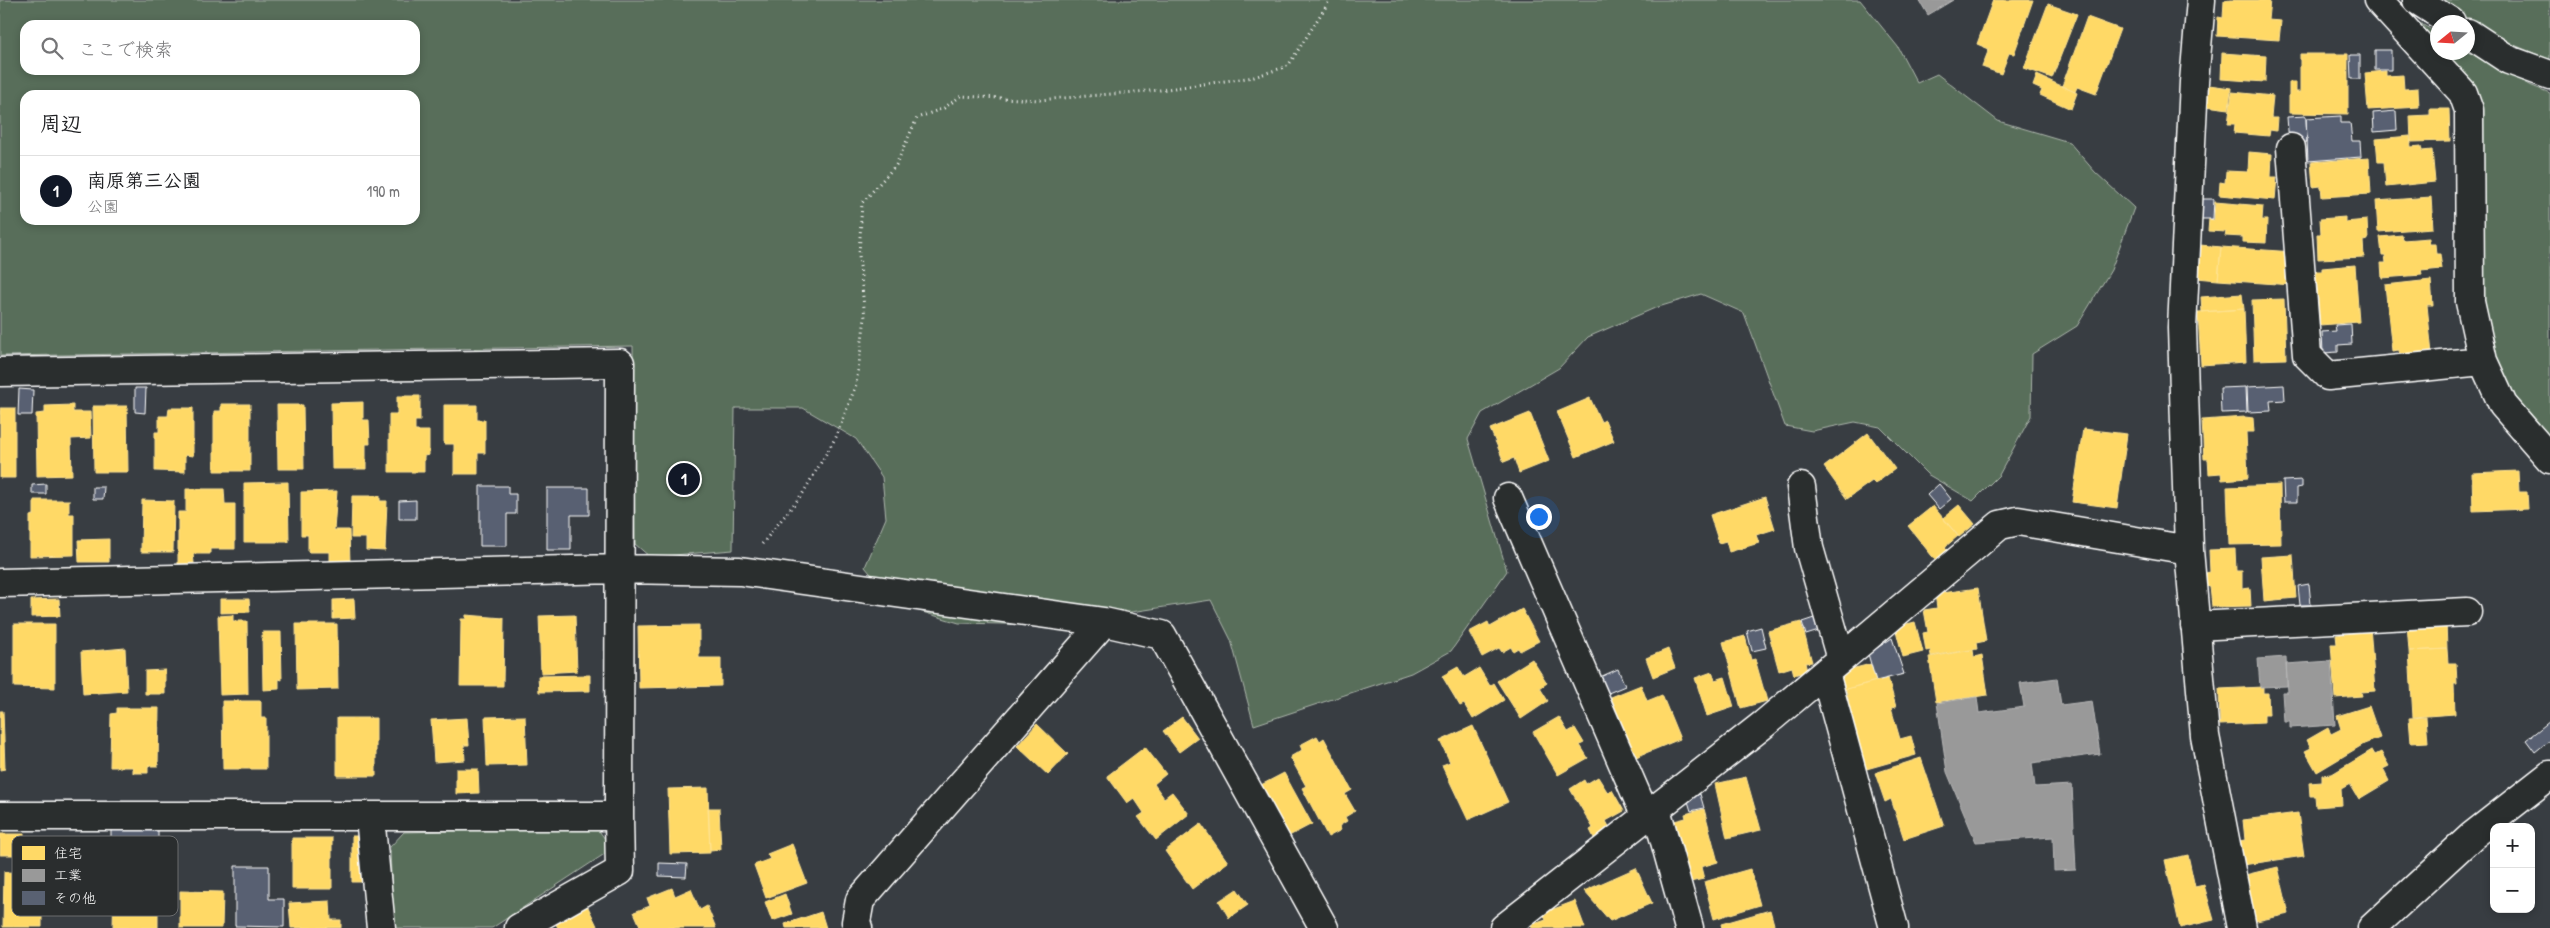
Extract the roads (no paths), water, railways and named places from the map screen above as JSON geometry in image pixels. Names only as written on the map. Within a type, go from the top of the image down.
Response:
[{"type":"street","points":[[2201,0],[2194,82],[2182,328],[2189,550],[2204,736],[2242,928]]},
{"type":"street","points":[[2378,0],[2463,93],[2469,110],[2470,302],[2483,361],[2502,406],[2550,459]]},
{"type":"street","points":[[2417,0],[2440,15]]},
{"type":"street","points":[[2475,38],[2509,60],[2550,75]]},
{"type":"street","points":[[2291,148],[2307,355],[2328,376],[2483,361]]},
{"type":"street","points":[[0,372],[620,363],[618,569],[620,871],[519,928]]},
{"type":"street","points":[[1801,487],[1809,548],[1833,666],[1894,928]]},
{"type":"street","points":[[1508,498],[1651,813],[1689,928]]},
{"type":"street","points":[[1504,928],[1764,724],[2000,525],[2018,521],[2189,550]]},
{"type":"street","points":[[0,583],[618,569],[740,571],[1104,622],[1162,635],[1324,928]]},
{"type":"street","points":[[2195,626],[2467,612]]},
{"type":"street","points":[[858,928],[856,922],[860,900],[1104,622]]},
{"type":"street","points":[[2372,928],[2472,836],[2550,775]]},
{"type":"street","points":[[0,816],[619,816]]},
{"type":"street","points":[[370,817],[381,928]]},
{"type":"place","name":"南原第三公園","points":[[684,479]]}]
